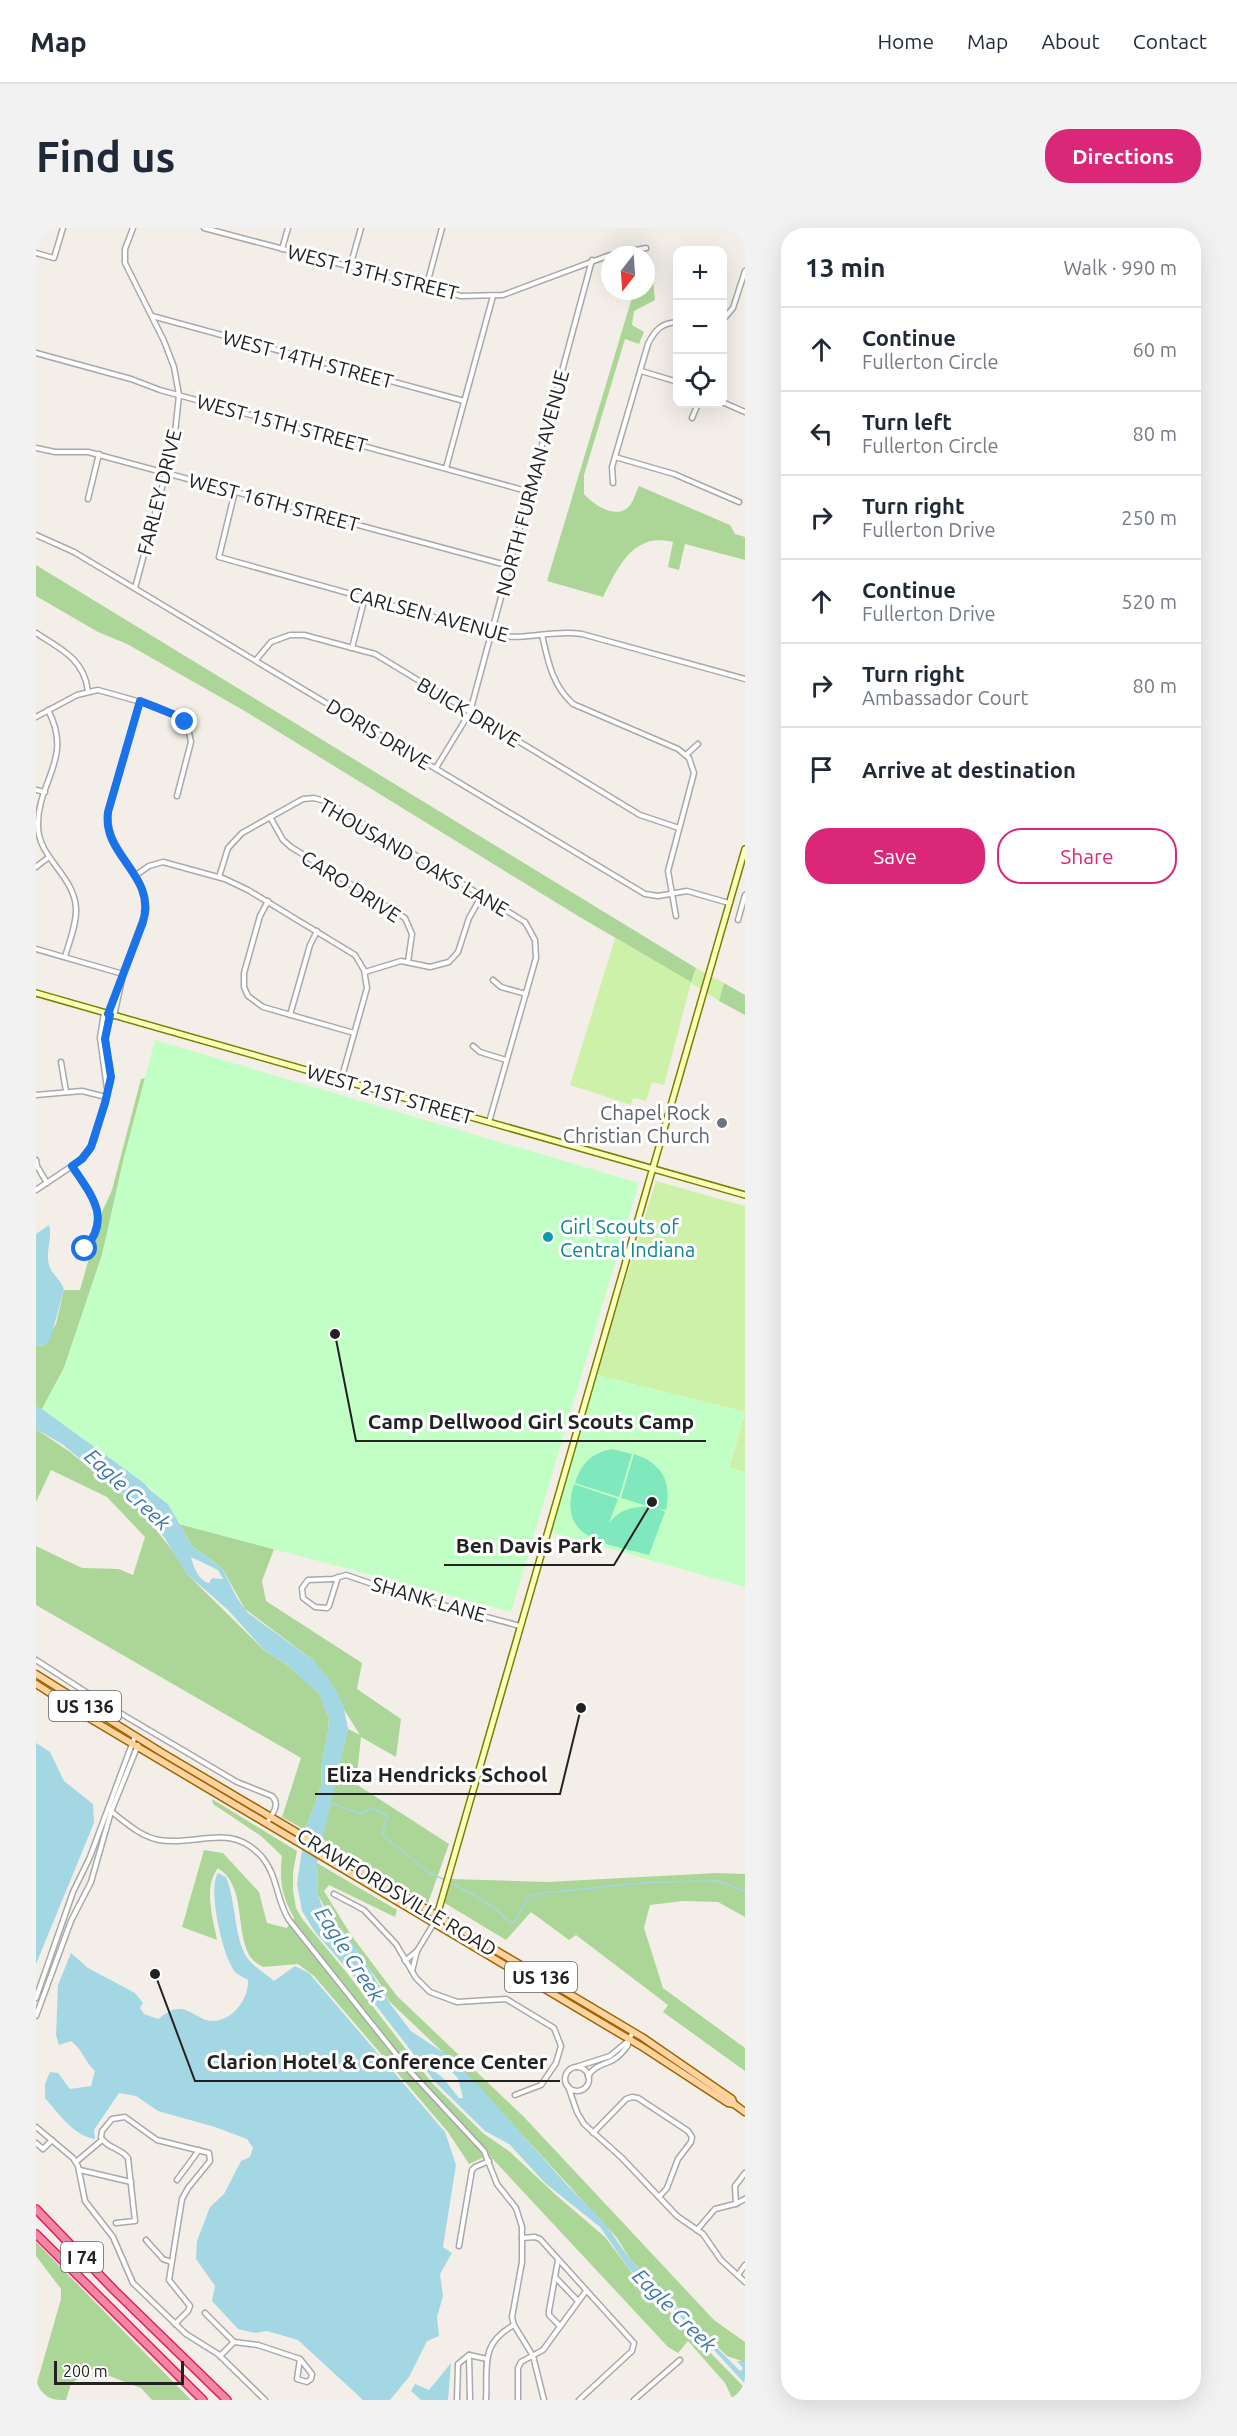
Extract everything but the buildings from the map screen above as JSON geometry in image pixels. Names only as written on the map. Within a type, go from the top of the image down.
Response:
[{"type":"highway","name":"I 74","points":[[36,2209],[114,2290],[227,2400]]},
{"type":"highway","name":"I 74","points":[[36,2234],[204,2400]]},
{"type":"main road","points":[[434,1923],[651,1168],[745,852]]},
{"type":"main road","name":"WEST 21ST STREET","points":[[36,993],[745,1195]]},
{"type":"main road","name":"CRAWFORDSVILLE ROAD","points":[[36,1674],[138,1738],[633,2032],[714,2085],[732,2099],[734,2104]]},
{"type":"main road","name":"CRAWFORDSVILLE ROAD","points":[[36,1684],[745,2112]]},
{"type":"street","points":[[36,253],[54,258],[63,228]]},
{"type":"street","name":"FARLEY DRIVE","points":[[133,228],[125,249],[125,263],[173,364],[178,395],[175,437],[135,588]]},
{"type":"street","name":"WEST 13TH STREET","points":[[204,228],[460,296],[493,296],[527,287],[601,258]]},
{"type":"street","points":[[282,249],[288,228]]},
{"type":"street","points":[[350,267],[360,228]]},
{"type":"street","points":[[426,288],[442,228]]},
{"type":"street","name":"NORTH FURMAN AVENUE","points":[[436,768],[470,712],[592,260]]},
{"type":"street","points":[[727,316],[733,308],[745,271]]},
{"type":"street","points":[[446,468],[493,296]]},
{"type":"street","name":"WEST 14TH STREET","points":[[152,316],[464,401]]},
{"type":"street","points":[[613,483],[612,471],[615,457],[654,332],[663,324],[673,323]]},
{"type":"street","name":"WEST 15TH STREET","points":[[36,353],[131,379],[178,395],[530,492]]},
{"type":"street","points":[[640,371],[673,381]]},
{"type":"street","points":[[727,404],[745,412]]},
{"type":"street","points":[[692,418],[696,408]]},
{"type":"street","name":"WEST 16TH STREET","points":[[36,448],[55,452],[99,454],[510,566]]},
{"type":"street","points":[[88,499],[99,454]]},
{"type":"street","points":[[615,457],[674,474],[739,502]]},
{"type":"street","name":"CARLSEN AVENUE","points":[[235,491],[219,557],[492,633],[517,638],[558,632],[585,635],[745,679]]},
{"type":"street","name":"DORIS DRIVE","points":[[36,535],[74,552],[645,894],[652,896],[687,891],[729,903]]},
{"type":"street","points":[[352,648],[365,597]]},
{"type":"street","points":[[37,635],[65,651],[78,662],[86,676],[88,691]]},
{"type":"street","name":"BUICK DRIVE","points":[[256,660],[261,651],[271,642],[290,635],[304,635],[381,657],[640,815],[679,828]]},
{"type":"street","points":[[542,635],[552,677],[561,693],[573,704],[678,749],[686,755],[693,766],[694,778],[668,871],[676,916]]},
{"type":"street","points":[[36,717],[77,694],[88,691],[104,691],[140,701],[175,715],[189,730],[191,746],[177,796]]},
{"type":"street","points":[[36,1190],[82,1159],[92,1145],[111,1077],[105,1033],[109,1014],[145,915],[145,895],[136,875],[114,846],[107,820],[140,701]]},
{"type":"street","points":[[48,710],[56,727],[58,741],[38,826],[42,845],[70,887],[75,900],[75,920],[64,957]]},
{"type":"street","points":[[686,755],[698,744]]},
{"type":"street","points":[[36,790],[45,792]]},
{"type":"street","name":"THOUSAND OAKS LANE","points":[[219,877],[226,851],[244,832],[303,799],[324,800],[521,919],[532,931],[537,954],[526,994]]},
{"type":"street","name":"CARO DRIVE","points":[[270,817],[283,840],[291,847],[405,918],[412,934],[408,962]]},
{"type":"street","points":[[36,867],[49,857]]},
{"type":"street","points":[[136,875],[151,865],[163,862],[219,877],[241,886],[355,955],[365,972],[366,990],[341,1080]]},
{"type":"street","points":[[365,972],[394,963],[408,962],[430,967],[441,966],[451,961],[458,952],[469,918],[482,895]]},
{"type":"street","points":[[738,920],[745,895]]},
{"type":"street","points":[[268,902],[261,914],[244,971],[244,987],[248,996],[257,1004],[354,1033]]},
{"type":"street","points":[[290,1015],[310,945],[317,931]]},
{"type":"street","points":[[36,949],[123,974]]},
{"type":"street","points":[[489,1122],[526,994],[501,987],[493,980]]},
{"type":"street","points":[[473,1046],[480,1052],[506,1060]]},
{"type":"street","points":[[62,1062],[66,1092]]},
{"type":"street","points":[[36,1095],[84,1091],[106,1097]]},
{"type":"street","points":[[36,1160],[47,1183]]},
{"type":"street","points":[[72,1166],[95,1202],[98,1213],[92,1241],[85,1249]]},
{"type":"street","name":"SHANK LANE","points":[[338,1577],[327,1608],[315,1607],[303,1598],[302,1588],[308,1580],[333,1579],[338,1577],[345,1575],[402,1594],[520,1626]]},
{"type":"street","points":[[36,1660],[86,1693],[237,1782],[271,1795],[276,1804],[267,1823]]},
{"type":"street","points":[[36,2014],[38,1997],[73,1892],[110,1810],[138,1738]]},
{"type":"street","points":[[38,1997],[70,1920],[91,1882],[110,1810]]},
{"type":"street","points":[[110,1810],[139,1832],[155,1839],[171,1841],[222,1836],[243,1842],[258,1852],[271,1870],[281,1904],[289,1920],[407,2068],[484,2151],[497,2184],[518,2212],[522,2238],[521,2272],[513,2308],[514,2325],[532,2356],[544,2400]]},
{"type":"street","points":[[334,1894],[364,1910],[396,1944],[412,1972],[427,1990],[441,1998],[461,2002],[506,1999],[554,2028],[561,2046],[556,2063],[541,2085],[515,2095]]},
{"type":"street","points":[[412,1972],[417,1951],[434,1923]]},
{"type":"street","points":[[405,1961],[417,1951]]},
{"type":"street","points":[[633,2032],[628,2040],[610,2056],[574,2068],[566,2076],[580,2119],[619,2155],[677,2216],[709,2240],[721,2260],[745,2282]]},
{"type":"street","points":[[574,2102],[586,2086],[588,2076],[596,2067],[619,2056],[628,2045],[628,2040]]},
{"type":"street","points":[[574,2068],[582,2069],[588,2076]]},
{"type":"street","points":[[568,2086],[572,2090],[580,2091]]},
{"type":"street","points":[[593,2133],[629,2097],[637,2097],[687,2130],[692,2139],[679,2158],[667,2188],[659,2197]]},
{"type":"street","points":[[76,2162],[101,2138],[108,2121],[119,2116],[127,2118],[157,2140],[208,2152],[210,2161],[182,2199],[171,2262],[170,2284],[189,2302],[190,2306],[175,2324]]},
{"type":"street","points":[[36,2127],[76,2162],[80,2170],[85,2201],[113,2237],[130,2279],[175,2324],[220,2356],[265,2400]]},
{"type":"street","points":[[101,2138],[126,2154],[129,2161],[135,2221],[116,2223]]},
{"type":"street","points":[[36,2143],[43,2150],[52,2140]]},
{"type":"street","points":[[177,2180],[199,2150]]},
{"type":"street","points":[[459,2246],[473,2169],[489,2161]]},
{"type":"street","points":[[80,2170],[131,2182]]},
{"type":"street","points":[[736,2204],[735,2186],[745,2173]]},
{"type":"street","points":[[697,2230],[715,2208],[736,2204],[745,2199]]},
{"type":"street","points":[[522,2238],[539,2238],[632,2340],[634,2346],[632,2351],[579,2400]]},
{"type":"street","points":[[146,2240],[163,2259],[171,2262]]},
{"type":"street","points":[[558,2259],[549,2315],[560,2326]]},
{"type":"street","points":[[738,2275],[745,2265]]},
{"type":"street","points":[[555,2277],[578,2301]]},
{"type":"street","points":[[518,2400],[520,2364],[525,2358],[543,2350],[586,2291]]},
{"type":"street","points":[[205,2313],[234,2342],[258,2344],[300,2359],[312,2374],[311,2379],[307,2382],[297,2379],[300,2359]]},
{"type":"street","points":[[486,2400],[487,2359],[495,2340],[514,2325]]},
{"type":"street","points":[[220,2356],[234,2342]]},
{"type":"street","points":[[469,2355],[487,2359]]},
{"type":"street","points":[[457,2400],[458,2364],[469,2355]]},
{"type":"street","points":[[469,2355],[470,2400]]},
{"type":"street","points":[[634,2400],[680,2360]]},
{"type":"green space","points":[[631,300],[655,300],[634,311],[632,325],[644,332],[639,344],[625,339],[584,475],[584,494],[606,510],[620,512],[631,504],[639,486],[730,525],[735,534],[745,537],[745,560],[685,544],[679,570],[668,567],[673,542],[659,540],[647,542],[629,554],[603,597],[547,581]]},
{"type":"green space","points":[[36,565],[696,968],[691,982],[578,916],[243,710],[127,644],[98,632],[36,596]]},
{"type":"green space","points":[[615,938],[691,982],[696,968],[724,983],[719,1001],[691,983],[664,1085],[652,1082],[646,1101],[633,1098],[631,1105],[570,1085]]},
{"type":"green space","points":[[724,983],[745,995],[745,1015],[719,1001]]},
{"type":"green space","points":[[155,1040],[639,1183],[511,1612],[179,1524],[168,1504],[144,1483],[42,1409],[64,1368],[102,1255],[123,1161]]},
{"type":"green space","points":[[145,1078],[102,1255],[64,1368],[42,1409],[36,1407],[36,1345],[43,1346],[56,1324],[64,1290],[80,1290],[102,1212],[112,1190],[141,1079]]},
{"type":"green space","points":[[656,1181],[745,1206],[745,1412],[596,1375]]},
{"type":"green space","points":[[596,1375],[745,1412],[729,1467],[745,1472],[745,1587],[551,1532]]},
{"type":"green space","points":[[745,1413],[745,1472],[729,1468]]},
{"type":"green space","points":[[36,1429],[70,1452],[138,1507],[176,1555],[187,1574],[265,1651],[287,1665],[319,1693],[329,1718],[328,1733],[322,1761],[321,1787],[305,1830],[282,1817],[301,1758],[36,1605],[36,1546],[82,1568],[119,1569],[133,1575],[145,1537],[107,1497],[51,1470],[36,1502]]},
{"type":"green space","points":[[612,1449],[632,1454],[619,1497],[575,1483],[580,1470],[588,1460]]},
{"type":"green space","points":[[634,1454],[658,1468],[666,1482],[666,1510],[658,1509],[665,1512],[649,1555],[603,1543],[590,1537],[579,1529],[572,1518],[570,1503],[574,1484],[618,1499],[609,1523],[618,1514],[628,1509],[651,1507],[621,1498]]},
{"type":"green space","points":[[179,1524],[274,1549],[262,1581],[266,1601],[362,1663],[357,1689],[401,1719],[396,1757],[361,1737],[356,1784],[449,1844],[428,1903],[321,1838],[348,1729],[360,1735],[313,1660],[245,1609],[222,1568],[192,1546]]},
{"type":"green space","points":[[212,1799],[297,1851],[293,1872],[296,1908],[303,1920],[432,2083],[484,2134],[509,2151],[605,2237],[632,2273],[745,2388],[745,2400],[733,2400],[725,2383],[688,2341],[678,2353],[668,2347],[489,2155],[469,2164],[448,2132],[314,1976],[298,1964],[263,1967],[252,1959],[245,1944],[233,1885],[218,1868],[213,1876],[210,1893],[217,1940],[182,1927],[204,1850],[223,1853],[259,1892],[267,1923],[287,1928],[294,1918],[282,1888],[282,1856],[261,1836],[213,1804]]},
{"type":"green space","points":[[317,1863],[397,1910],[395,1917],[329,1885],[324,1891],[351,1935],[397,1996],[524,2117],[714,2320],[745,2342],[745,2362],[727,2356],[632,2262],[617,2238],[471,2079],[389,2001],[379,1982],[329,1915],[318,1895]]},
{"type":"green space","points":[[717,1873],[745,1874],[745,1917],[718,1902],[683,1901],[650,1905],[644,1928],[663,1988],[745,2048],[745,2071],[663,2012],[668,2005],[576,1935],[569,1940],[531,1912],[506,1940],[443,1902],[451,1879],[547,1882]]},
{"type":"green space","points":[[36,2242],[191,2400],[152,2400],[141,2388],[91,2369],[71,2384],[66,2400],[36,2400],[36,2386],[61,2299],[61,2289],[36,2256]]},
{"type":"water","points":[[49,1225],[49,1265],[64,1290],[50,1340],[44,1346],[36,1345],[36,1234]]},
{"type":"water","name":"Eagle Creek","points":[[36,1407],[42,1409],[144,1483],[168,1504],[192,1546],[222,1568],[237,1598],[248,1613],[313,1660],[329,1679],[343,1704],[348,1729],[317,1863],[318,1895],[322,1906],[359,1952],[391,2005],[411,2031],[447,2055],[478,2085],[567,2185],[603,2221],[632,2262],[739,2370],[743,2368],[737,2361],[745,2361],[745,2384],[702,2337],[629,2269],[600,2227],[545,2183],[509,2144],[485,2131],[435,2082],[354,1977],[315,1932],[302,1911],[297,1884],[305,1830],[321,1787],[322,1761],[328,1733],[329,1718],[319,1694],[287,1665],[265,1651],[228,1610],[187,1574],[164,1537],[135,1504],[62,1444],[36,1429]],"holes":[[[191,1557],[218,1570],[223,1579],[212,1578],[209,1583],[205,1582],[197,1573]],[[434,2054],[458,2078],[463,2098],[459,2098],[444,2079],[427,2065],[425,2055]]]},
{"type":"water","points":[[36,1743],[50,1752],[64,1781],[93,1804],[94,1823],[36,1964]]},
{"type":"water","points":[[218,1873],[226,1877],[240,1941],[248,1959],[274,1981],[295,1966],[309,1973],[445,2132],[456,2165],[443,2247],[452,2253],[440,2274],[443,2296],[437,2317],[439,2336],[427,2341],[409,2377],[390,2400],[363,2400],[298,2340],[267,2331],[255,2333],[238,2329],[212,2301],[215,2286],[196,2259],[197,2241],[210,2207],[224,2194],[241,2161],[250,2157],[253,2148],[247,2139],[215,2127],[158,2111],[136,2096],[119,2093],[94,2130],[95,2139],[73,2129],[45,2098],[45,2084],[50,2072],[58,2073],[70,2089],[91,2086],[95,2071],[75,2044],[71,2041],[59,2045],[56,2035],[58,1985],[71,1953],[88,1968],[135,1993],[143,2003],[140,2008],[144,2014],[158,2019],[179,2009],[214,2021],[230,2016],[236,2010],[245,1996],[248,1980],[236,1973],[226,1954],[215,1908],[215,1881]]},
{"type":"water","points":[[451,2363],[448,2400],[421,2400],[411,2391],[415,2384],[429,2390]]},
{"type":"waterway","points":[[331,1803],[361,1814],[373,1808],[387,1816],[382,1835],[430,1873],[445,1880]]},
{"type":"waterway","points":[[449,1882],[482,1900],[511,1923],[516,1920],[529,1896],[542,1893],[652,1882],[718,1881],[745,1891]]},
{"type":"place","name":"Chapel Rock Christian Church","points":[[722,1123]]},
{"type":"place","name":"Girl Scouts of Central Indiana","points":[[548,1237]]},
{"type":"place","name":"Camp Dellwood Girl Scouts Camp","points":[[335,1334]]},
{"type":"place","name":"Ben Davis Park","points":[[652,1502]]},
{"type":"place","name":"Eliza Hendricks School","points":[[581,1708]]},
{"type":"place","name":"Clarion Hotel & Conference Center","points":[[155,1974]]},
{"type":"route","points":[[85,1249],[92,1241],[98,1223],[98,1213],[95,1202],[72,1166],[82,1159],[91,1147],[105,1105],[111,1077],[105,1039],[110,1015],[108,1014],[143,922],[146,907],[141,883],[114,846],[108,827],[108,812],[140,701],[175,715],[185,722]]}]
